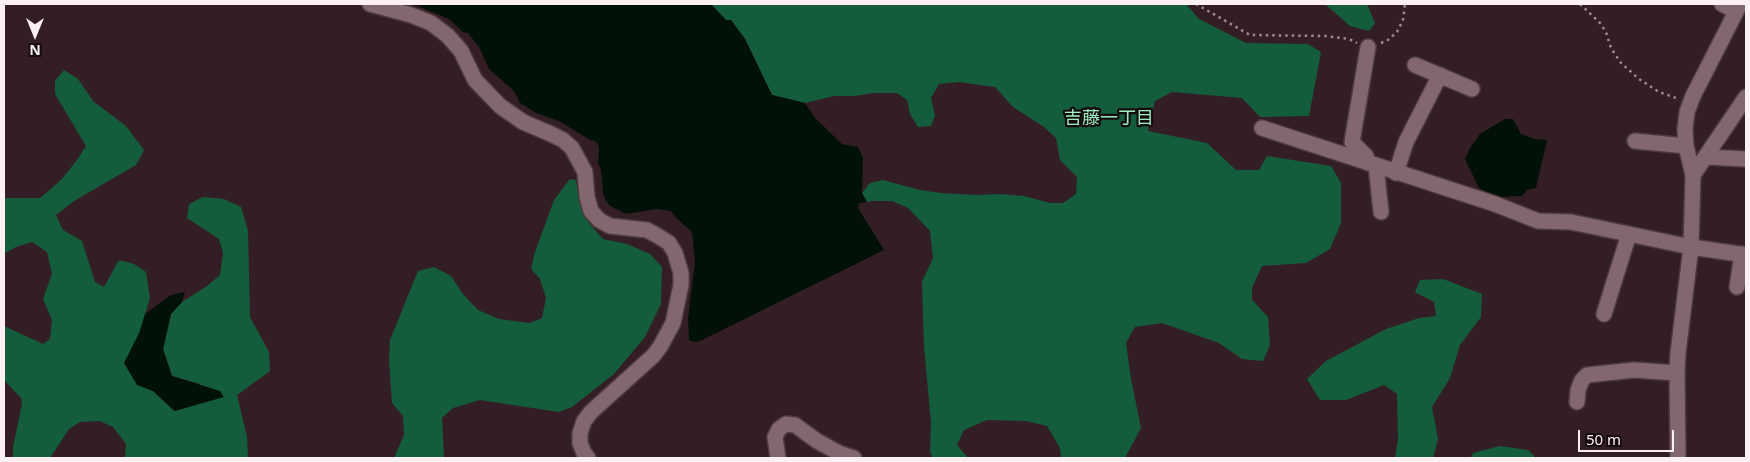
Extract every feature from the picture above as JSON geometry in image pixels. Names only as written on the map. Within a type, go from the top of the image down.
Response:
[{"type":"street","points":[[370,4],[411,15],[431,23],[448,36],[461,51],[475,80],[500,106],[523,122],[551,134],[572,148],[585,172],[586,198],[592,211],[600,220],[610,226],[647,230],[669,243],[675,253],[681,279],[679,299],[673,323],[653,356],[591,412],[584,421],[580,433],[580,443],[584,454],[588,458]]},
{"type":"street","points":[[1678,458],[1677,373],[1691,247],[1693,175],[1686,146],[1685,129],[1690,103],[1738,8],[1722,4]]},
{"type":"street","points":[[1368,46],[1352,142],[1372,165],[1381,212]]},
{"type":"street","points":[[1415,65],[1472,89]]},
{"type":"street","points":[[1396,172],[1406,142],[1440,75]]},
{"type":"street","points":[[1693,175],[1746,97]]},
{"type":"street","points":[[1262,128],[1495,204],[1538,221],[1570,222],[1691,247],[1744,255],[1737,287]]},
{"type":"street","points":[[1635,141],[1686,146]]},
{"type":"street","points":[[1706,157],[1746,159]]},
{"type":"street","points":[[1604,314],[1629,234]]},
{"type":"street","points":[[1577,402],[1578,390],[1582,380],[1587,375],[1634,370],[1677,373]]},
{"type":"street","points":[[778,458],[775,437],[779,429],[786,424],[795,425],[839,453],[854,458]]},
{"type":"path","points":[[1196,4],[1250,36],[1325,36],[1349,39],[1368,46],[1377,45],[1388,40],[1397,32],[1403,20],[1405,4]]},
{"type":"path","points":[[1580,4],[1600,22],[1606,32],[1611,48],[1621,63],[1639,79],[1659,92],[1690,103]]},
{"type":"green space","points":[[708,4],[1186,4],[1199,19],[1246,43],[1308,44],[1321,52],[1309,116],[1260,117],[1242,98],[1172,92],[1155,101],[1148,131],[1207,143],[1236,170],[1259,170],[1267,156],[1331,166],[1341,183],[1341,223],[1330,249],[1306,263],[1262,266],[1252,288],[1252,300],[1268,317],[1270,345],[1263,361],[1242,359],[1219,343],[1162,323],[1135,327],[1126,343],[1141,428],[1125,458],[1061,458],[1060,448],[1047,426],[1026,421],[987,420],[964,430],[957,445],[968,458],[933,458],[930,452],[931,423],[924,346],[922,282],[933,258],[930,231],[908,208],[892,201],[867,202],[862,193],[870,183],[883,180],[920,190],[940,193],[1024,196],[1050,203],[1063,203],[1076,194],[1077,177],[1060,160],[1056,138],[1044,127],[1013,107],[995,87],[959,82],[939,84],[931,98],[935,116],[931,126],[918,127],[910,114],[907,100],[897,93],[834,96],[805,103],[772,95],[745,39],[731,20],[726,20]]},
{"type":"green space","points":[[1325,4],[1367,4],[1375,23],[1369,31],[1350,26]]},
{"type":"green space","points":[[64,70],[78,79],[94,102],[126,126],[144,150],[136,165],[74,201],[56,215],[63,230],[82,241],[95,282],[104,287],[119,260],[134,264],[146,272],[150,298],[140,331],[137,384],[153,391],[174,411],[200,384],[172,376],[163,349],[171,314],[182,302],[220,275],[223,253],[219,239],[187,218],[189,204],[203,197],[224,199],[241,207],[248,231],[250,317],[269,352],[270,371],[237,395],[247,437],[248,458],[125,458],[126,444],[113,427],[100,421],[80,422],[69,429],[50,458],[13,458],[13,447],[22,404],[21,398],[4,380],[4,326],[43,344],[50,339],[52,320],[43,299],[52,274],[47,252],[32,242],[16,247],[4,254],[4,198],[40,198],[61,180],[86,146],[55,94],[55,81]]},
{"type":"green space","points":[[570,179],[576,180],[578,193],[589,223],[603,239],[627,244],[650,254],[662,267],[661,304],[645,337],[614,374],[572,407],[559,412],[480,400],[453,408],[442,418],[444,458],[394,458],[404,435],[403,416],[392,403],[389,360],[390,340],[418,271],[434,267],[451,276],[463,294],[478,310],[499,319],[530,323],[542,318],[546,298],[540,279],[531,269],[535,252],[554,200]]},
{"type":"green space","points":[[1443,279],[1482,294],[1481,317],[1460,345],[1450,378],[1432,407],[1438,439],[1433,458],[1395,458],[1398,439],[1397,394],[1384,385],[1346,400],[1320,400],[1307,379],[1326,361],[1386,329],[1419,318],[1436,316],[1434,302],[1415,292],[1420,280]]},
{"type":"green space","points":[[1500,446],[1528,450],[1536,458],[1471,458],[1473,453]]},
{"type":"shaded area","points":[[403,4],[712,5],[726,20],[731,20],[745,39],[772,95],[805,103],[815,118],[842,144],[858,147],[863,157],[862,193],[867,202],[860,203],[858,208],[884,250],[700,341],[689,340],[688,319],[695,262],[692,232],[671,211],[656,209],[626,214],[610,206],[603,193],[601,170],[598,163],[599,150],[598,144],[595,141],[590,140],[559,121],[536,113],[519,102],[515,92],[489,69],[479,47],[468,33],[463,32],[449,19],[418,6]]},
{"type":"shaded area","points":[[1505,119],[1513,119],[1521,134],[1535,139],[1547,140],[1536,188],[1527,190],[1522,196],[1498,197],[1479,188],[1465,159],[1480,134]]},
{"type":"shaded area","points":[[185,292],[182,302],[171,314],[163,349],[172,376],[220,391],[224,397],[175,411],[153,391],[137,385],[124,363],[140,331],[145,314],[171,295]]},
{"type":"district","name":"吉藤一丁目","points":[[1109,119]]}]
